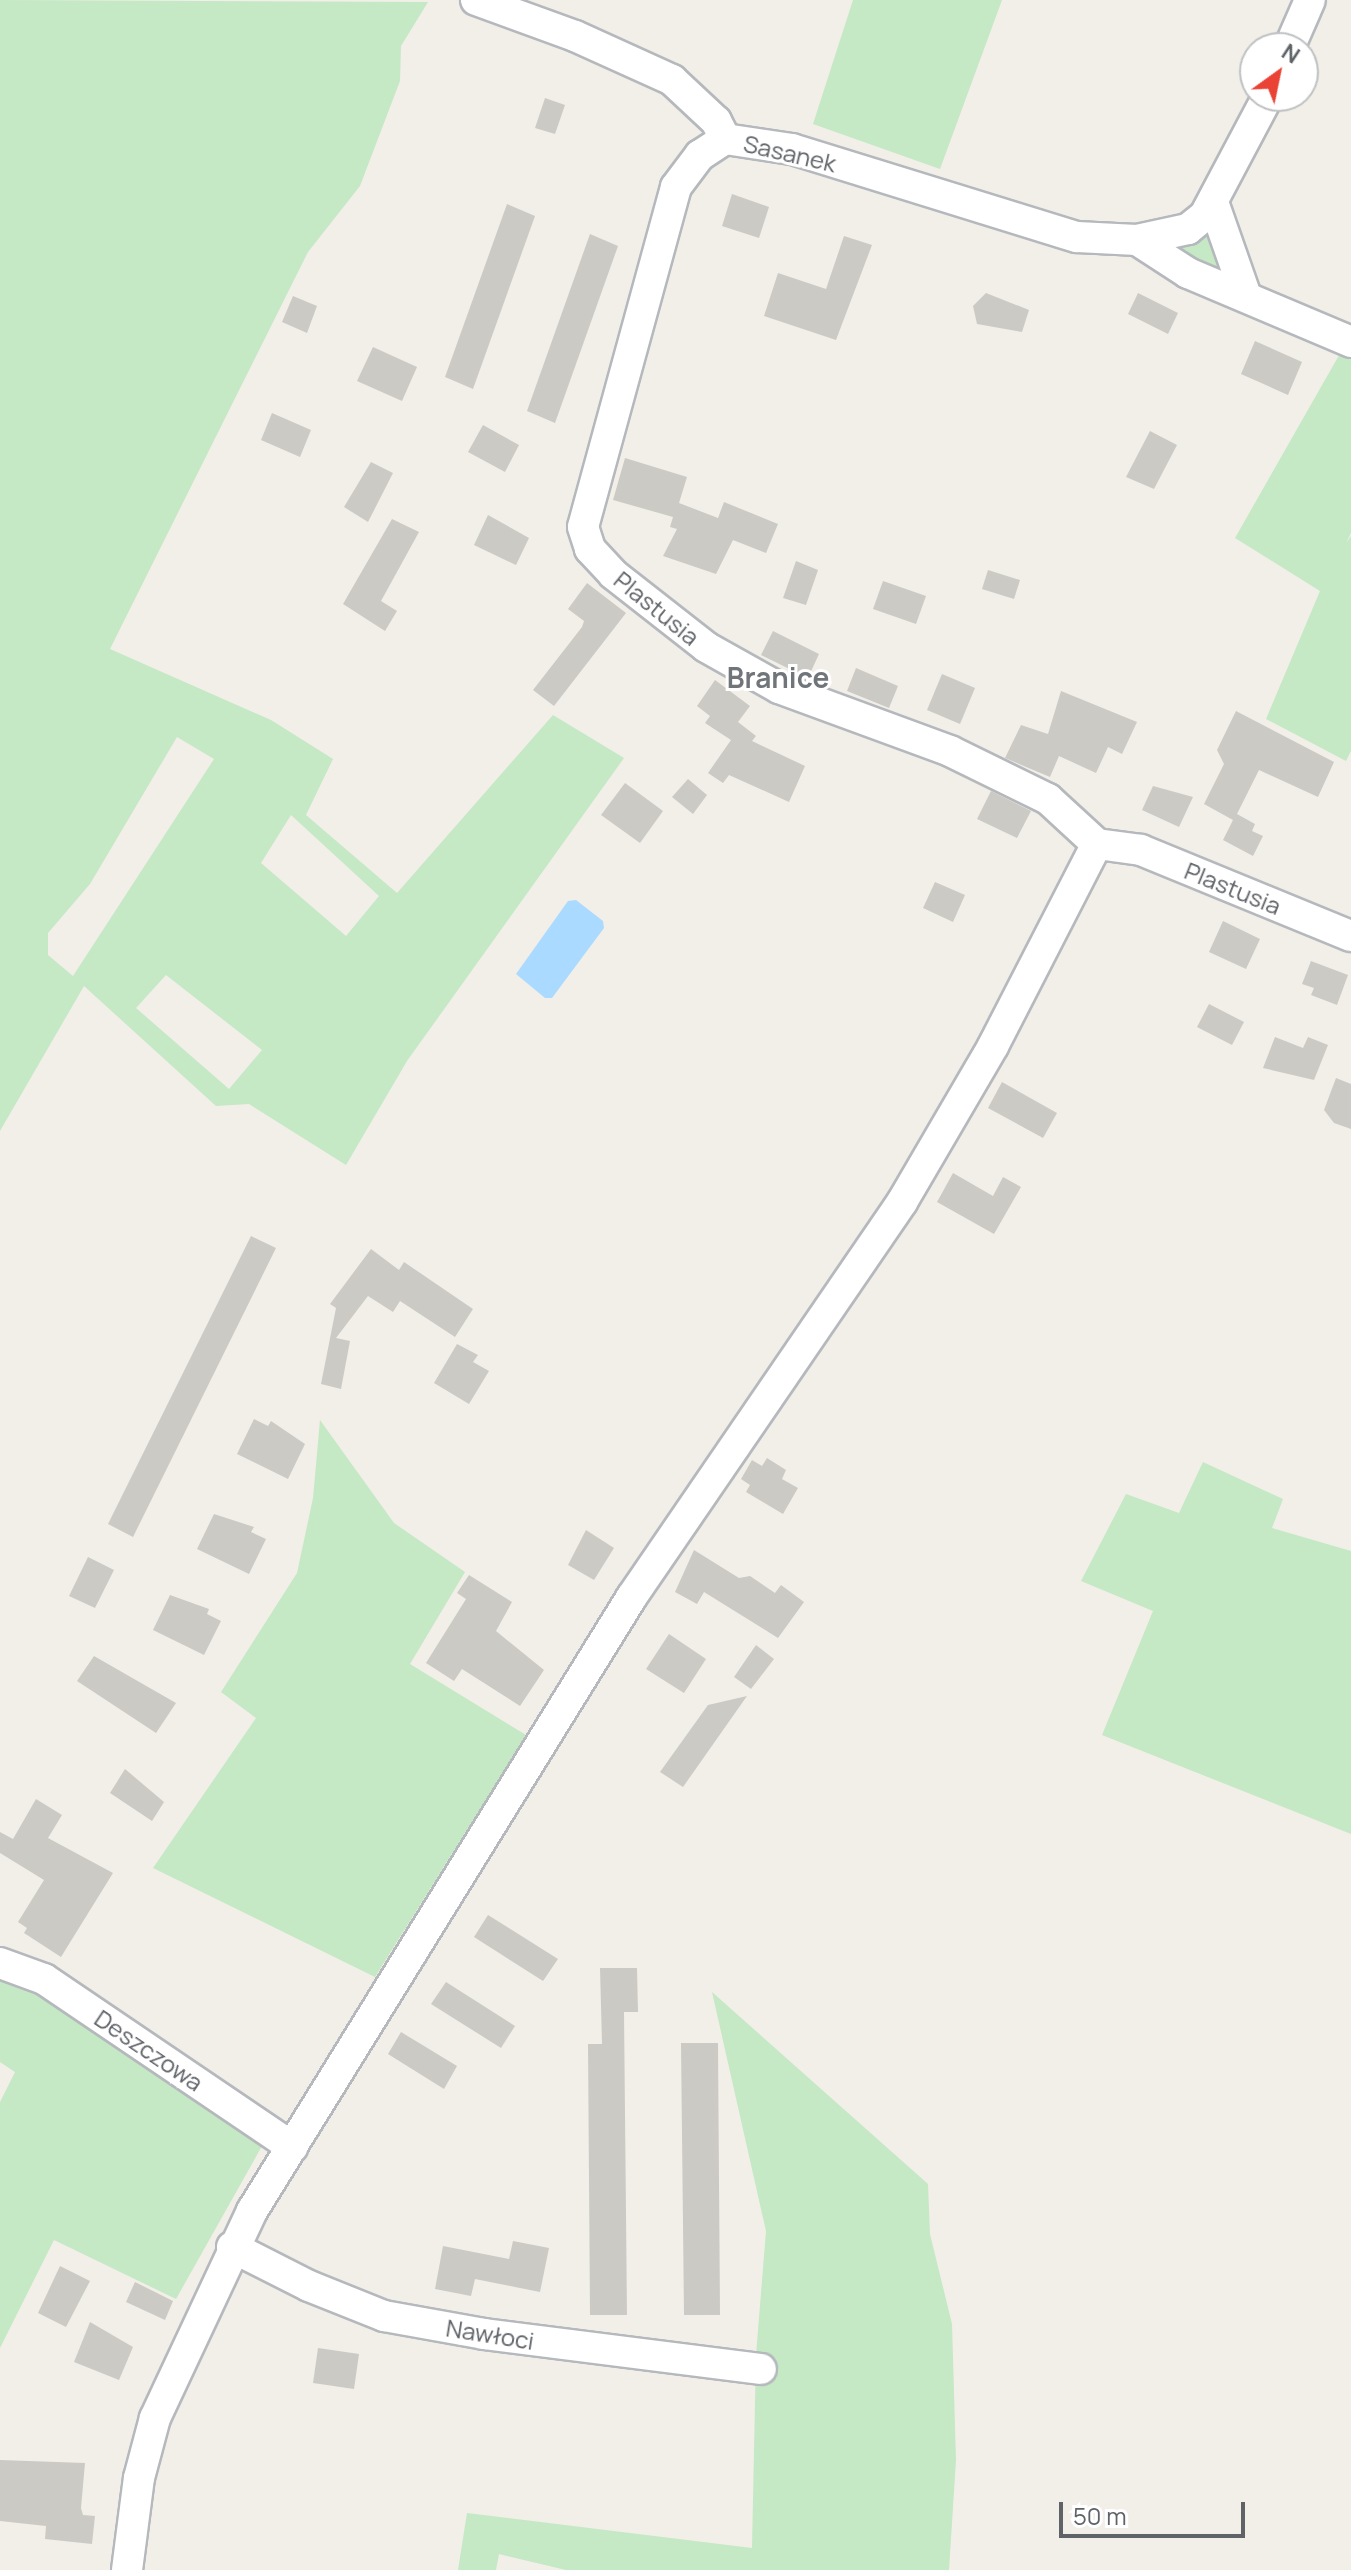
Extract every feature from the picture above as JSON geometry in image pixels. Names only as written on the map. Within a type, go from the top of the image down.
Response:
[{"type":"street","name":"Sasanek","points":[[476,0],[575,36],[672,80],[716,121],[725,139],[792,149],[1077,237],[1137,240],[1188,229],[1213,202],[1260,112]]},
{"type":"street","points":[[1296,32],[1310,0]]},
{"type":"street","name":"Plastusia","points":[[725,139],[700,155],[676,187],[583,527],[590,549],[613,574],[706,647],[779,688],[950,751],[1048,799],[1097,844],[1141,850],[1351,936]]},
{"type":"street","points":[[1213,202],[1246,296]]},
{"type":"street","points":[[1137,240],[1188,273],[1351,342]]},
{"type":"street","points":[[127,2570],[139,2478],[155,2418],[232,2247],[631,1598],[902,1202],[993,1046],[1097,844]]},
{"type":"street","name":"Deszczowa","points":[[0,1963],[44,1979],[292,2147]]},
{"type":"street","name":"Nawłoci","points":[[232,2247],[309,2286],[384,2316],[484,2334],[761,2369]]},
{"type":"green space","points":[[0,0],[428,2],[401,46],[400,81],[360,186],[308,252],[110,649],[271,720],[333,759],[306,815],[397,893],[553,715],[624,758],[407,1061],[346,1165],[249,1104],[216,1106],[84,986],[0,1131]],"holes":[[[177,737],[214,759],[73,976],[48,955],[48,933],[90,884]],[[291,815],[379,896],[346,936],[261,863]],[[166,975],[262,1050],[229,1089],[136,1008]]]},
{"type":"green space","points":[[853,0],[1002,0],[940,169],[813,124]]},
{"type":"green space","points":[[1209,220],[1224,265],[1218,279],[1175,258],[1176,247]]},
{"type":"green space","points":[[1342,350],[1351,352],[1351,533],[1346,543],[1351,536],[1351,751],[1346,761],[1266,719],[1320,591],[1235,538]]},
{"type":"green space","points":[[320,1420],[394,1523],[465,1572],[410,1664],[526,1735],[375,1977],[153,1868],[256,1718],[221,1692],[297,1573],[313,1498]]},
{"type":"green space","points":[[1203,1462],[1283,1499],[1272,1528],[1351,1551],[1351,1834],[1102,1735],[1153,1611],[1081,1581],[1126,1494],[1179,1513]]},
{"type":"green space","points":[[0,1975],[46,1989],[262,2146],[176,2299],[54,2240],[0,2348],[0,2102],[15,2072],[0,2062]]},
{"type":"green space","points":[[712,1992],[928,2184],[930,2234],[952,2324],[956,2460],[949,2570],[566,2570],[499,2554],[496,2570],[458,2570],[467,2513],[752,2548],[756,2355],[766,2231]]},
{"type":"water","points":[[576,900],[603,921],[604,928],[552,998],[545,998],[516,974],[568,901]]},
{"type":"building","points":[[545,98],[565,105],[555,134],[535,128]]},
{"type":"building","points":[[732,194],[769,207],[759,238],[722,226]]},
{"type":"building","points":[[507,204],[535,216],[473,389],[445,377]]},
{"type":"building","points":[[590,234],[618,246],[555,423],[527,411]]},
{"type":"building","points":[[844,236],[872,245],[836,340],[764,316],[778,273],[826,289]]},
{"type":"building","points":[[986,293],[1029,310],[1022,332],[977,324],[973,306]]},
{"type":"building","points":[[1138,293],[1178,313],[1168,334],[1128,314]]},
{"type":"building","points":[[293,296],[317,306],[307,333],[282,322]]},
{"type":"building","points":[[1255,341],[1302,362],[1288,395],[1241,374]]},
{"type":"building","points":[[373,347],[417,367],[402,401],[357,381]]},
{"type":"building","points":[[272,413],[311,430],[300,457],[261,440]]},
{"type":"building","points":[[483,425],[519,445],[505,472],[468,452]]},
{"type":"building","points":[[1150,431],[1177,445],[1154,489],[1126,477]]},
{"type":"building","points":[[625,458],[687,477],[679,503],[718,518],[724,502],[778,524],[766,553],[733,540],[716,574],[663,556],[677,529],[670,527],[673,517],[613,500]]},
{"type":"building","points":[[371,462],[393,473],[368,522],[344,507]]},
{"type":"building","points":[[488,515],[529,538],[516,565],[474,545]]},
{"type":"building","points":[[392,519],[419,532],[381,601],[397,611],[385,631],[343,604]]},
{"type":"building","points":[[796,561],[818,570],[806,605],[783,598]]},
{"type":"building","points":[[988,570],[1020,580],[1014,599],[982,589]]},
{"type":"building","points":[[883,581],[926,596],[916,624],[873,609]]},
{"type":"building","points":[[587,583],[626,613],[554,706],[533,690],[582,627],[584,621],[568,609]]},
{"type":"building","points":[[773,631],[819,654],[808,678],[761,655]]},
{"type":"building","points":[[856,668],[898,686],[889,708],[847,691]]},
{"type":"building","points":[[942,674],[975,688],[960,724],[927,710]]},
{"type":"building","points":[[715,680],[750,706],[738,722],[756,736],[752,741],[805,766],[789,802],[729,775],[723,783],[708,773],[731,740],[705,723],[710,716],[697,706]]},
{"type":"building","points":[[1061,691],[1137,722],[1122,754],[1108,747],[1096,773],[1059,756],[1050,777],[1005,758],[1021,725],[1048,734]]},
{"type":"building","points":[[1236,711],[1334,762],[1318,797],[1259,770],[1237,814],[1255,824],[1252,831],[1263,836],[1253,856],[1223,840],[1233,820],[1204,804],[1224,764],[1217,750]]},
{"type":"building","points":[[688,779],[707,795],[693,814],[672,797]]},
{"type":"building","points":[[625,783],[663,811],[640,843],[601,815]]},
{"type":"building","points":[[1153,786],[1193,797],[1179,827],[1142,810]]},
{"type":"building","points":[[991,791],[1031,811],[1017,838],[977,819]]},
{"type":"building","points":[[935,882],[965,895],[953,922],[923,908]]},
{"type":"building","points":[[1223,921],[1260,939],[1246,969],[1209,952]]},
{"type":"building","points":[[1311,961],[1348,975],[1337,1005],[1311,995],[1314,988],[1302,984]]},
{"type":"building","points":[[1209,1004],[1244,1022],[1232,1045],[1197,1027]]},
{"type":"building","points":[[1275,1037],[1303,1048],[1308,1037],[1328,1045],[1314,1080],[1263,1068]]},
{"type":"building","points":[[1336,1078],[1351,1084],[1351,1129],[1334,1123],[1324,1110]]},
{"type":"building","points":[[1002,1082],[1057,1113],[1043,1138],[988,1108]]},
{"type":"building","points":[[953,1173],[993,1196],[1003,1177],[1021,1187],[994,1234],[937,1202]]},
{"type":"building","points":[[251,1236],[276,1248],[133,1537],[108,1524]]},
{"type":"building","points":[[371,1249],[399,1270],[404,1262],[473,1309],[455,1337],[400,1301],[393,1312],[368,1296],[336,1338],[350,1341],[341,1389],[321,1384],[336,1308],[330,1304]]},
{"type":"building","points":[[457,1344],[478,1355],[473,1362],[489,1371],[469,1404],[434,1383]]},
{"type":"building","points":[[254,1419],[268,1426],[271,1421],[305,1444],[288,1479],[237,1454]]},
{"type":"building","points":[[767,1458],[786,1470],[782,1479],[798,1488],[783,1514],[746,1492],[750,1485],[741,1479],[752,1460],[762,1466]]},
{"type":"building","points":[[214,1514],[254,1527],[251,1532],[266,1539],[249,1574],[197,1549]]},
{"type":"building","points":[[586,1530],[614,1548],[594,1580],[568,1565]]},
{"type":"building","points":[[694,1550],[739,1578],[750,1576],[775,1593],[781,1585],[804,1602],[778,1638],[704,1592],[697,1604],[675,1592]]},
{"type":"building","points":[[88,1557],[114,1570],[95,1608],[69,1596]]},
{"type":"building","points":[[469,1575],[512,1602],[496,1631],[544,1670],[520,1706],[462,1669],[454,1681],[426,1663],[466,1599],[457,1593]]},
{"type":"building","points":[[170,1595],[209,1609],[207,1614],[221,1621],[204,1655],[153,1630]]},
{"type":"building","points":[[669,1634],[706,1659],[684,1693],[646,1669]]},
{"type":"building","points":[[756,1645],[774,1659],[751,1689],[734,1677]]},
{"type":"building","points":[[94,1656],[176,1703],[156,1733],[77,1681]]},
{"type":"building","points":[[747,1696],[683,1787],[660,1772],[708,1705]]},
{"type":"building","points":[[125,1769],[164,1802],[152,1821],[110,1793]]},
{"type":"building","points":[[36,1799],[62,1815],[48,1838],[113,1873],[61,1957],[24,1933],[27,1928],[18,1922],[44,1880],[0,1853],[0,1832],[13,1839]]},
{"type":"building","points":[[488,1915],[558,1959],[543,1981],[474,1937]]},
{"type":"building","points":[[600,1968],[637,1968],[638,2012],[624,2012],[627,2315],[590,2315],[588,2044],[602,2044]]},
{"type":"building","points":[[446,1982],[515,2026],[501,2048],[431,2004]]},
{"type":"building","points":[[401,2032],[457,2066],[444,2089],[388,2054]]},
{"type":"building","points":[[681,2043],[718,2043],[720,2315],[684,2315]]},
{"type":"building","points":[[513,2241],[549,2248],[540,2292],[475,2279],[471,2296],[435,2289],[443,2246],[509,2259]]},
{"type":"building","points":[[60,2266],[90,2281],[66,2327],[38,2313]]},
{"type":"building","points":[[135,2282],[173,2301],[165,2320],[126,2302]]},
{"type":"building","points":[[90,2322],[133,2347],[119,2380],[74,2362]]},
{"type":"building","points":[[318,2348],[359,2354],[354,2389],[313,2383]]},
{"type":"building","points":[[0,2460],[85,2463],[81,2508],[83,2515],[95,2516],[92,2544],[45,2539],[46,2526],[0,2521]]},
{"type":"district","name":"Branice","points":[[778,677]]}]
